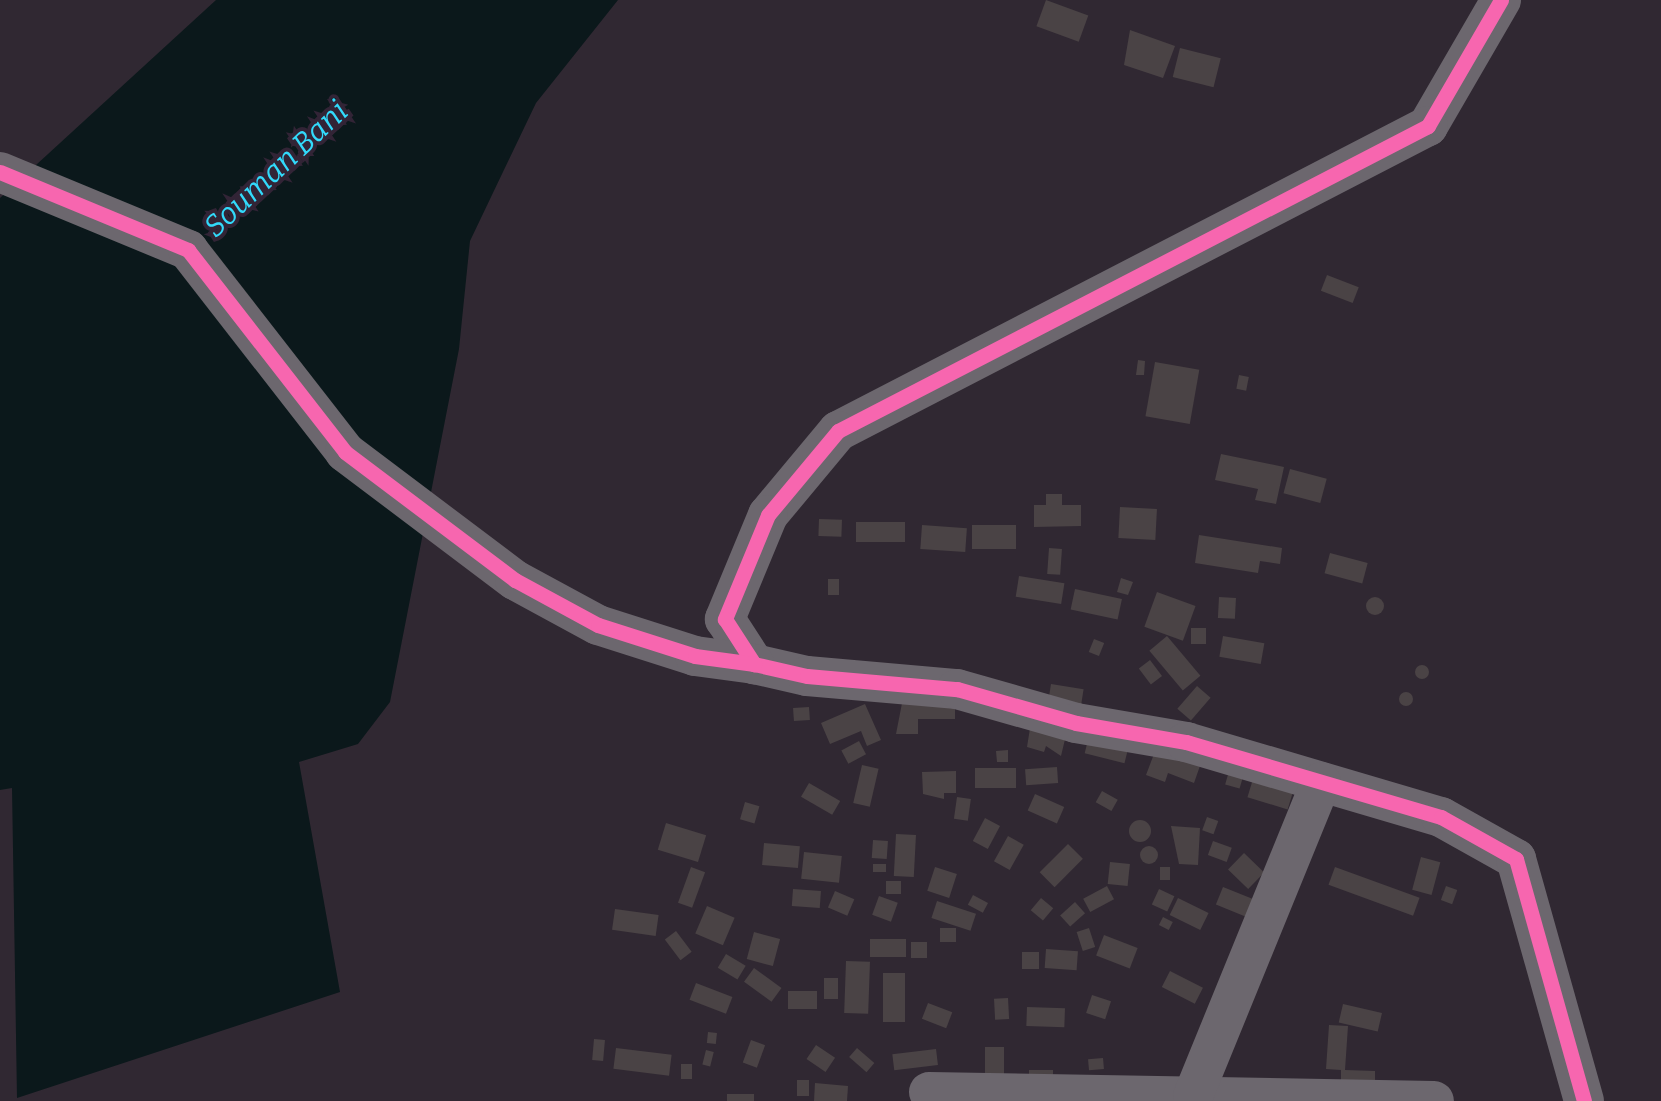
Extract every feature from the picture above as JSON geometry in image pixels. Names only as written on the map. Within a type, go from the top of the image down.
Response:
[{"type":"street","points":[[754,664],[726,620],[768,515],[838,431],[1428,126],[1501,0]]},
{"type":"street","points":[[0,172],[188,250],[345,452],[515,580],[598,624],[695,656],[807,676],[957,690],[1076,723],[1186,742],[1441,818],[1516,859],[1584,1101]]},
{"type":"street","points":[[1193,1096],[1321,782]]},
{"type":"street","points":[[929,1092],[1434,1101]]},
{"type":"water","name":"Souman Bani","points":[[216,0],[618,0],[536,103],[470,241],[459,349],[390,702],[358,744],[299,762],[340,992],[17,1098],[12,788],[0,790],[0,198]]},
{"type":"building","points":[[1046,0],[1088,15],[1079,42],[1036,26]]},
{"type":"building","points":[[1130,30],[1175,46],[1163,78],[1124,65]]},
{"type":"building","points":[[1180,48],[1221,58],[1213,87],[1173,77]]},
{"type":"building","points":[[1327,275],[1359,287],[1353,303],[1321,291]]},
{"type":"building","points":[[1138,360],[1145,361],[1144,375],[1136,375]]},
{"type":"building","points":[[1155,362],[1199,370],[1190,424],[1145,416]]},
{"type":"building","points":[[1239,375],[1249,377],[1246,391],[1236,389]]},
{"type":"building","points":[[1221,454],[1284,467],[1276,504],[1255,500],[1258,489],[1215,480]]},
{"type":"building","points":[[1290,469],[1327,479],[1320,503],[1284,493]]},
{"type":"building","points":[[1046,494],[1062,494],[1062,505],[1081,505],[1081,526],[1034,527],[1034,505],[1046,505]]},
{"type":"building","points":[[1120,507],[1157,509],[1155,540],[1118,538]]},
{"type":"building","points":[[819,519],[842,520],[841,537],[818,536]]},
{"type":"building","points":[[856,522],[905,522],[905,542],[856,542]]},
{"type":"building","points":[[922,525],[967,528],[965,552],[920,549]]},
{"type":"building","points":[[972,525],[1016,525],[1016,549],[972,549]]},
{"type":"building","points":[[1199,535],[1282,548],[1280,564],[1260,561],[1258,573],[1195,563]]},
{"type":"building","points":[[1049,548],[1062,549],[1060,575],[1047,574]]},
{"type":"building","points":[[1330,553],[1368,563],[1362,583],[1325,573]]},
{"type":"building","points":[[1019,576],[1064,583],[1061,604],[1016,597]]},
{"type":"building","points":[[1121,578],[1133,582],[1128,595],[1117,592]]},
{"type":"building","points":[[828,579],[839,579],[839,595],[828,595]]},
{"type":"building","points":[[1075,589],[1122,599],[1118,620],[1071,610]]},
{"type":"building","points":[[1157,592],[1196,606],[1183,641],[1144,627]]},
{"type":"building","points":[[1219,597],[1236,598],[1235,619],[1218,618]]},
{"type":"building","points":[[1375,597],[1384,606],[1375,615],[1366,606]]},
{"type":"building","points":[[1191,628],[1206,628],[1206,644],[1191,644]]},
{"type":"building","points":[[1167,636],[1200,676],[1183,691],[1149,651]]},
{"type":"building","points":[[1223,636],[1264,643],[1261,664],[1219,657]]},
{"type":"building","points":[[1094,639],[1104,643],[1099,656],[1089,652]]},
{"type":"building","points":[[1150,660],[1162,676],[1151,684],[1139,668]]},
{"type":"building","points":[[1422,665],[1429,672],[1422,679],[1415,672]]},
{"type":"building","points":[[1051,684],[1084,689],[1080,710],[1048,705]]},
{"type":"building","points":[[1197,686],[1211,698],[1191,720],[1177,709]]},
{"type":"building","points":[[1406,692],[1413,699],[1406,706],[1399,699]]},
{"type":"building","points":[[903,698],[955,698],[955,719],[918,719],[918,734],[896,734]]},
{"type":"building","points":[[865,704],[881,740],[867,746],[861,731],[830,744],[821,723]]},
{"type":"building","points":[[809,707],[810,720],[794,721],[793,708]]},
{"type":"building","points":[[1031,722],[1067,731],[1061,756],[1046,746],[1044,752],[1027,747]]},
{"type":"building","points":[[1090,732],[1130,742],[1124,763],[1085,753]]},
{"type":"building","points":[[859,741],[866,754],[848,764],[841,750]]},
{"type":"building","points":[[1157,746],[1201,763],[1194,783],[1168,773],[1165,782],[1146,775]]},
{"type":"building","points":[[1008,750],[1008,762],[997,762],[996,751]]},
{"type":"building","points":[[862,765],[879,769],[870,807],[853,803]]},
{"type":"building","points":[[1057,767],[1058,783],[1026,785],[1025,769]]},
{"type":"building","points":[[975,768],[1016,768],[1016,788],[975,788]]},
{"type":"building","points":[[956,771],[956,793],[944,793],[944,799],[923,794],[922,772]]},
{"type":"building","points":[[1229,771],[1243,775],[1240,789],[1225,784]]},
{"type":"building","points":[[1253,779],[1293,791],[1288,809],[1247,797]]},
{"type":"building","points":[[809,783],[840,801],[832,815],[801,797]]},
{"type":"building","points":[[1102,791],[1118,800],[1111,811],[1096,802]]},
{"type":"building","points":[[1035,794],[1064,807],[1057,823],[1028,810]]},
{"type":"building","points":[[957,797],[971,799],[968,821],[954,819]]},
{"type":"building","points":[[745,802],[759,806],[754,823],[740,819]]},
{"type":"building","points":[[1207,817],[1218,821],[1213,834],[1202,830]]},
{"type":"building","points":[[985,818],[1000,826],[988,849],[973,841]]},
{"type":"building","points":[[1140,820],[1151,831],[1140,842],[1129,831]]},
{"type":"building","points":[[666,823],[706,835],[698,862],[658,850]]},
{"type":"building","points":[[1171,826],[1200,828],[1198,865],[1179,864]]},
{"type":"building","points":[[896,834],[916,835],[914,877],[894,876]]},
{"type":"building","points":[[1008,836],[1024,845],[1010,870],[994,861]]},
{"type":"building","points":[[873,840],[888,841],[887,859],[872,858]]},
{"type":"building","points":[[1213,841],[1232,848],[1227,862],[1208,855]]},
{"type":"building","points":[[764,843],[800,846],[798,868],[762,865]]},
{"type":"building","points":[[1068,844],[1083,859],[1055,887],[1040,872]]},
{"type":"building","points":[[1149,846],[1156,848],[1156,862],[1149,864],[1142,862],[1140,855],[1142,848]]},
{"type":"building","points":[[804,852],[842,856],[839,883],[801,879]]},
{"type":"building","points":[[1244,853],[1264,872],[1248,889],[1228,870]]},
{"type":"building","points":[[1421,857],[1440,862],[1432,895],[1412,890]]},
{"type":"building","points":[[1110,862],[1130,864],[1128,886],[1108,884]]},
{"type":"building","points":[[873,864],[886,864],[886,872],[873,872]]},
{"type":"building","points":[[691,867],[705,872],[692,908],[678,903]]},
{"type":"building","points":[[935,867],[957,874],[949,898],[927,891]]},
{"type":"building","points":[[1160,867],[1170,867],[1170,880],[1160,880]]},
{"type":"building","points":[[1335,867],[1420,898],[1413,916],[1329,885]]},
{"type":"building","points":[[886,881],[901,881],[901,894],[886,894]]},
{"type":"building","points":[[1107,886],[1114,899],[1090,912],[1083,899]]},
{"type":"building","points":[[1446,886],[1457,890],[1452,904],[1441,900]]},
{"type":"building","points":[[1223,887],[1255,900],[1248,918],[1216,905]]},
{"type":"building","points":[[793,889],[821,891],[820,908],[792,906]]},
{"type":"building","points":[[1159,889],[1174,896],[1167,912],[1152,904]]},
{"type":"building","points":[[835,891],[854,899],[847,916],[828,908]]},
{"type":"building","points":[[973,895],[988,903],[983,913],[968,905]]},
{"type":"building","points":[[879,896],[898,903],[891,922],[872,915]]},
{"type":"building","points":[[1041,898],[1053,908],[1043,921],[1031,910]]},
{"type":"building","points":[[1178,898],[1209,913],[1200,930],[1170,915]]},
{"type":"building","points":[[937,901],[976,914],[970,931],[931,918]]},
{"type":"building","points":[[1075,902],[1085,913],[1070,927],[1060,915]]},
{"type":"building","points":[[707,906],[735,918],[723,945],[695,934]]},
{"type":"building","points":[[615,909],[659,915],[656,936],[612,930]]},
{"type":"building","points":[[1163,917],[1173,922],[1169,930],[1159,925]]},
{"type":"building","points":[[940,928],[956,928],[956,942],[940,942]]},
{"type":"building","points":[[1089,928],[1095,947],[1083,951],[1077,932]]},
{"type":"building","points":[[676,931],[692,952],[680,960],[665,939]]},
{"type":"building","points":[[754,932],[780,939],[773,966],[747,959]]},
{"type":"building","points":[[1104,935],[1138,948],[1130,968],[1096,956]]},
{"type":"building","points":[[870,939],[906,939],[906,957],[870,957]]},
{"type":"building","points":[[911,942],[927,942],[927,958],[911,958]]},
{"type":"building","points":[[1046,949],[1078,951],[1077,970],[1045,968]]},
{"type":"building","points":[[1022,952],[1039,952],[1039,969],[1022,969]]},
{"type":"building","points":[[726,954],[746,966],[737,980],[718,968]]},
{"type":"building","points":[[846,961],[870,962],[868,1014],[844,1013]]},
{"type":"building","points":[[754,968],[782,988],[772,1002],[744,982]]},
{"type":"building","points":[[1170,971],[1203,988],[1195,1004],[1162,987]]},
{"type":"building","points":[[883,973],[905,973],[905,1022],[883,1022]]},
{"type":"building","points":[[824,978],[838,978],[838,999],[824,999]]},
{"type":"building","points":[[696,983],[732,997],[726,1014],[690,1000]]},
{"type":"building","points":[[788,991],[817,991],[817,1009],[788,1009]]},
{"type":"building","points":[[1092,995],[1111,1001],[1105,1019],[1086,1013]]},
{"type":"building","points":[[1008,998],[1009,1019],[995,1020],[994,999]]},
{"type":"building","points":[[928,1003],[952,1012],[946,1028],[922,1019]]},
{"type":"building","points":[[1343,1004],[1382,1013],[1378,1032],[1339,1023]]},
{"type":"building","points":[[1027,1007],[1065,1008],[1064,1027],[1026,1026]]},
{"type":"building","points":[[1329,1025],[1348,1026],[1345,1070],[1375,1071],[1375,1088],[1341,1087],[1341,1070],[1326,1069]]},
{"type":"building","points":[[708,1032],[717,1033],[716,1044],[707,1043]]},
{"type":"building","points":[[594,1039],[605,1040],[603,1061],[592,1060]]},
{"type":"building","points":[[751,1040],[765,1045],[757,1068],[743,1063]]},
{"type":"building","points":[[816,1045],[835,1058],[826,1072],[806,1059]]},
{"type":"building","points":[[985,1047],[1004,1047],[1004,1082],[985,1082]]},
{"type":"building","points":[[616,1048],[672,1055],[669,1076],[613,1069]]},
{"type":"building","points":[[857,1048],[874,1063],[866,1072],[849,1057]]},
{"type":"building","points":[[936,1049],[938,1065],[894,1070],[892,1054]]},
{"type":"building","points":[[706,1050],[714,1052],[710,1066],[702,1065]]},
{"type":"building","points":[[1103,1058],[1104,1069],[1089,1070],[1088,1059]]},
{"type":"building","points":[[681,1064],[692,1064],[692,1079],[681,1079]]},
{"type":"building","points":[[1029,1070],[1053,1070],[1053,1086],[1029,1086]]},
{"type":"building","points":[[797,1080],[809,1080],[809,1096],[797,1096]]},
{"type":"building","points":[[815,1083],[848,1086],[847,1101],[814,1101]]},
{"type":"building","points":[[727,1094],[754,1094],[754,1101],[727,1101]]},
{"type":"cycle path","points":[[1501,0],[1428,126],[838,431],[768,515],[725,619],[754,664],[807,676],[957,689],[1076,723],[1186,742],[1441,817],[1516,859],[1584,1101]]},
{"type":"cycle path","points":[[0,172],[188,250],[345,452],[515,580],[598,625],[695,656],[754,664]]}]
